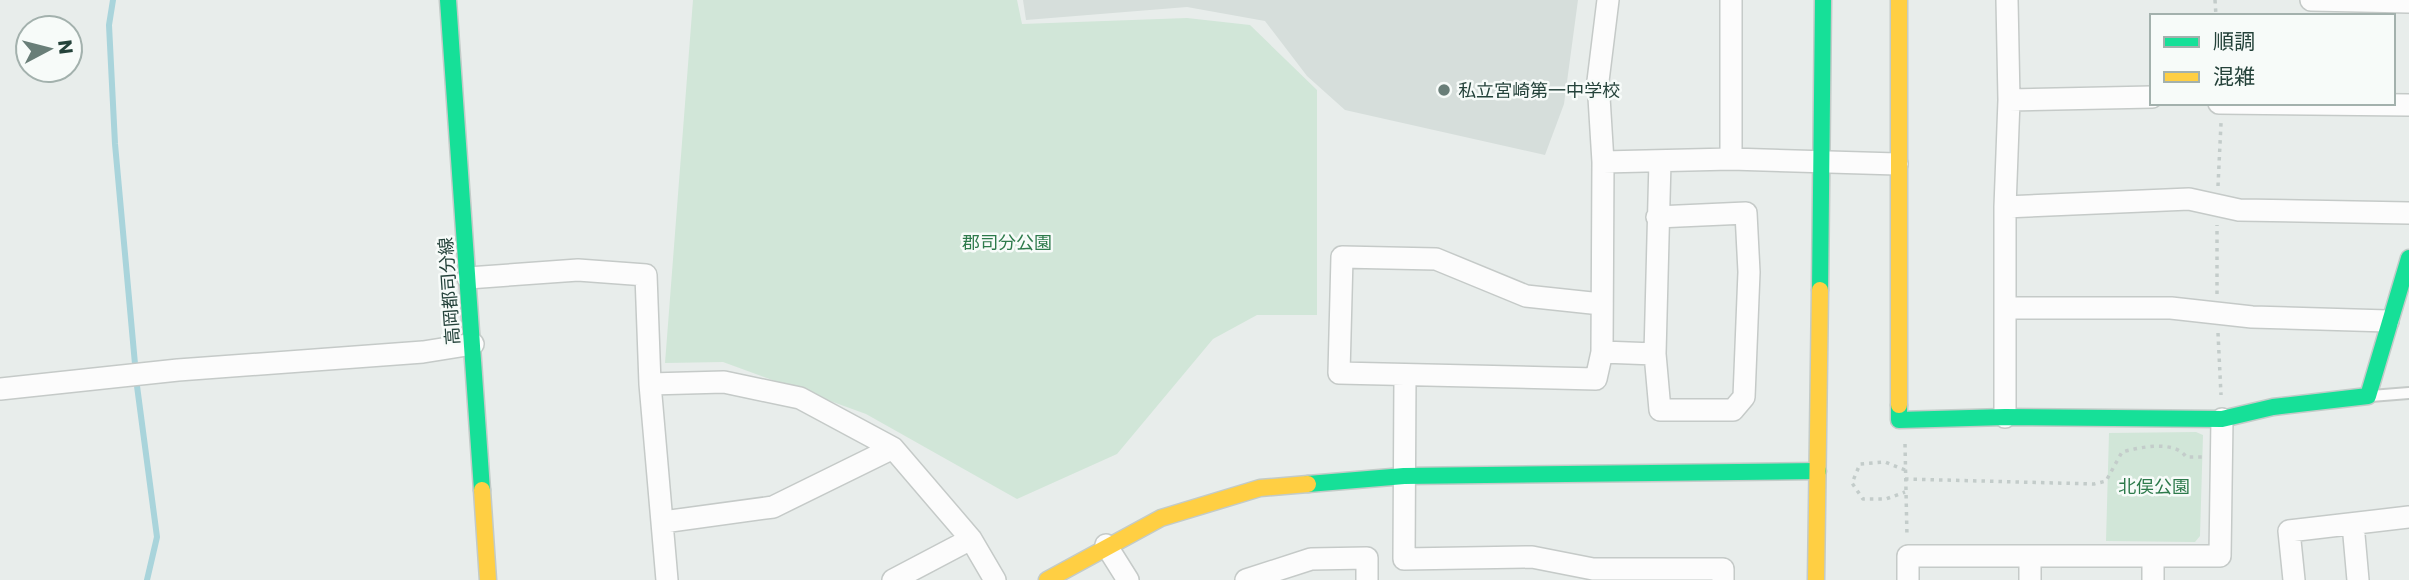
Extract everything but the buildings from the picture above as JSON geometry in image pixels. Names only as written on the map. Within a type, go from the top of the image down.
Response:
[{"type":"street","name":"高岡都司分線","points":[[448,0],[488,580]]},
{"type":"street","points":[[1601,304],[1526,296],[1436,259],[1342,257],[1339,373],[1596,379],[1602,352],[1603,162],[1598,81],[1608,0]]},
{"type":"street","points":[[1731,0],[1731,159]]},
{"type":"street","points":[[1816,580],[1823,0]]},
{"type":"street","points":[[1899,0],[1896,164],[1899,420],[2005,417],[2222,419],[2273,407],[2368,397],[2388,321],[2409,258]]},
{"type":"street","points":[[2005,417],[2006,207],[2010,100],[2007,0]]},
{"type":"street","points":[[2311,0],[2409,2]]},
{"type":"street","points":[[2010,100],[2150,97]]},
{"type":"street","points":[[1603,162],[1731,159],[1896,164]]},
{"type":"street","points":[[1657,217],[1746,213],[1749,272],[1744,397],[1733,410],[1660,410],[1655,354],[1657,217],[1660,161]]},
{"type":"street","points":[[2006,207],[2189,200],[2239,210],[2409,213]]},
{"type":"street","points":[[468,278],[578,270],[646,275],[650,384],[667,580]]},
{"type":"street","points":[[2007,308],[2217,311],[2252,317],[2388,321]]},
{"type":"street","points":[[0,389],[178,370],[423,352],[473,344]]},
{"type":"street","points":[[1602,352],[1655,354]]},
{"type":"street","points":[[1405,376],[1404,559],[1532,557],[1593,569],[1723,569],[1723,580]]},
{"type":"street","points":[[650,384],[724,382],[800,398],[893,448],[971,539],[995,580]]},
{"type":"street","points":[[1908,580],[1908,556],[2220,556],[2222,419]]},
{"type":"street","points":[[663,522],[773,507],[893,448]]},
{"type":"street","points":[[1047,580],[1106,545],[1161,518],[1260,488],[1404,476],[1818,471]]},
{"type":"street","points":[[2294,580],[2290,531],[2409,517]]},
{"type":"street","points":[[2353,524],[2358,580]]},
{"type":"street","points":[[892,580],[971,539]]},
{"type":"street","points":[[1106,545],[1128,580]]},
{"type":"street","points":[[2030,580],[2031,556]]},
{"type":"street","points":[[2153,556],[2153,580]]},
{"type":"street","points":[[1246,580],[1311,559],[1367,558],[1367,580]]},
{"type":"lane","points":[[2368,397],[2409,393]]},
{"type":"path","points":[[2217,311],[2222,419]]},
{"type":"path","points":[[1905,421],[1908,556]]},
{"type":"path","points":[[1905,480],[2094,484],[2106,481],[2122,453],[2138,447],[2172,447],[2192,458]]},
{"type":"path","points":[[1905,470],[1885,462],[1860,464],[1852,484],[1863,499],[1886,499],[1905,492]]},
{"type":"shaded area","name":"私立宮崎第一中学校","points":[[1023,0],[1578,0],[1564,104],[1545,155],[1345,110],[1307,76],[1265,21],[1187,7],[1026,20]]},
{"type":"green space","name":"郡司分公園","points":[[693,0],[1017,0],[1022,24],[1187,18],[1250,25],[1317,90],[1317,315],[1257,315],[1213,339],[1117,454],[1017,499],[866,414],[723,362],[665,363]]},
{"type":"green space","name":"北俣公園","points":[[2196,432],[2203,435],[2200,536],[2195,542],[2106,541],[2109,433]]},
{"type":"waterway","points":[[113,0],[109,25],[115,144],[137,386],[157,537],[147,580]]},
{"type":"traffic: fast","points":[[448,0],[482,490]]},
{"type":"traffic: fast","points":[[1820,290],[1823,0]]},
{"type":"traffic: fast","points":[[1899,405],[1899,420],[2005,417],[2222,419],[2273,407],[2368,396],[2409,258]]},
{"type":"traffic: fast","points":[[1308,484],[1404,476],[1818,471]]},
{"type":"traffic: slow","points":[[1899,0],[1899,405]]},
{"type":"traffic: slow","points":[[1816,580],[1820,290]]},
{"type":"traffic: slow","points":[[1047,580],[1161,518],[1260,488],[1308,484]]},
{"type":"traffic: slow","points":[[482,490],[488,580]]},
{"type":"place","name":"私立宮崎第一中学校","points":[[1444,90]]}]
